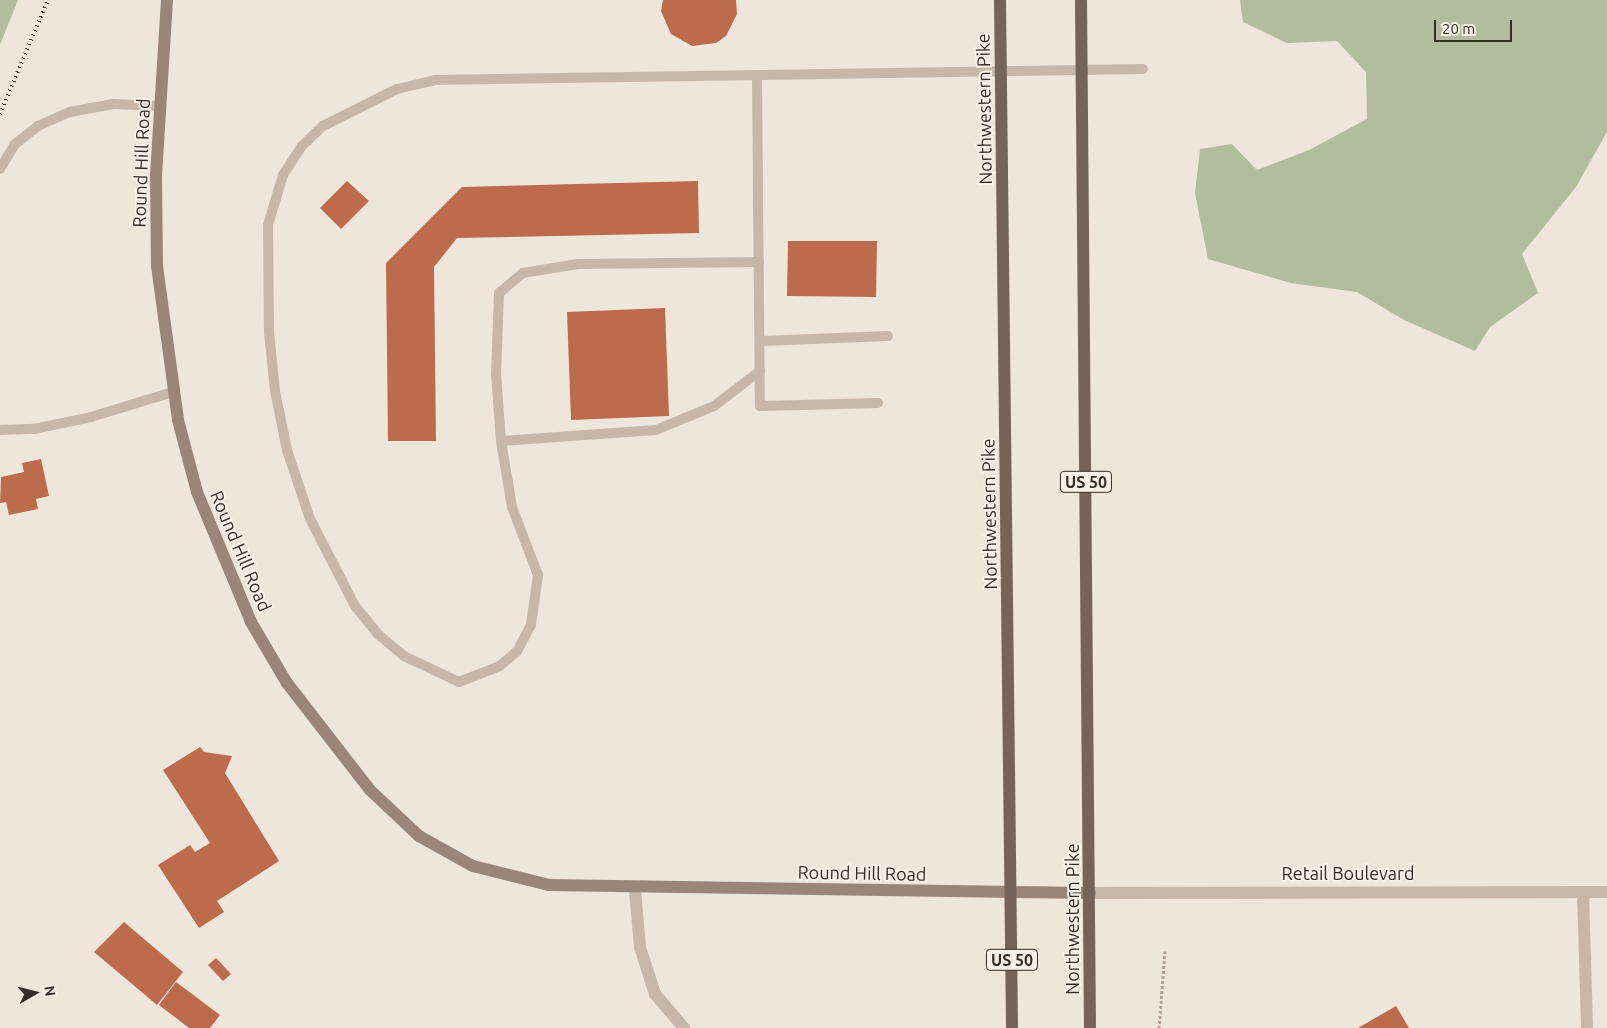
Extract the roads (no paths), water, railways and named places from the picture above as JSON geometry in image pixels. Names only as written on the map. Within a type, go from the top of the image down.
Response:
[{"type":"main road","name":"Northwestern Pike","points":[[1000,0],[1012,1028]]},
{"type":"main road","name":"Northwestern Pike","points":[[1081,0],[1090,1028]]},
{"type":"street","name":"Round Hill Road","points":[[167,0],[160,106],[157,266],[173,392],[197,492],[251,622],[287,683],[370,790],[419,836],[473,866],[549,886],[635,890],[1090,893]]},
{"type":"street","points":[[635,890],[640,947],[656,994],[684,1028]]},
{"type":"street","points":[[1583,892],[1587,1028]]},
{"type":"street","name":"Retail Boulevard","points":[[1090,893],[1607,892]]},
{"type":"lane","points":[[759,262],[578,264],[523,273],[499,293],[496,374],[501,441],[512,507],[534,556],[537,606],[517,651],[500,666],[480,677],[448,679],[404,656],[355,606],[310,519],[288,450],[269,332],[268,225],[283,175],[302,146],[323,126],[361,104],[435,80],[757,78],[1143,69]]},
{"type":"lane","points":[[757,78],[760,406],[878,404]]},
{"type":"lane","points":[[0,169],[15,144],[38,126],[70,112],[113,104],[160,106]]},
{"type":"lane","points":[[760,341],[888,336]]},
{"type":"lane","points":[[501,441],[656,430],[714,406],[760,370]]},
{"type":"lane","points":[[0,430],[91,417],[173,392]]},
{"type":"railway","points":[[0,114],[48,0]]}]
